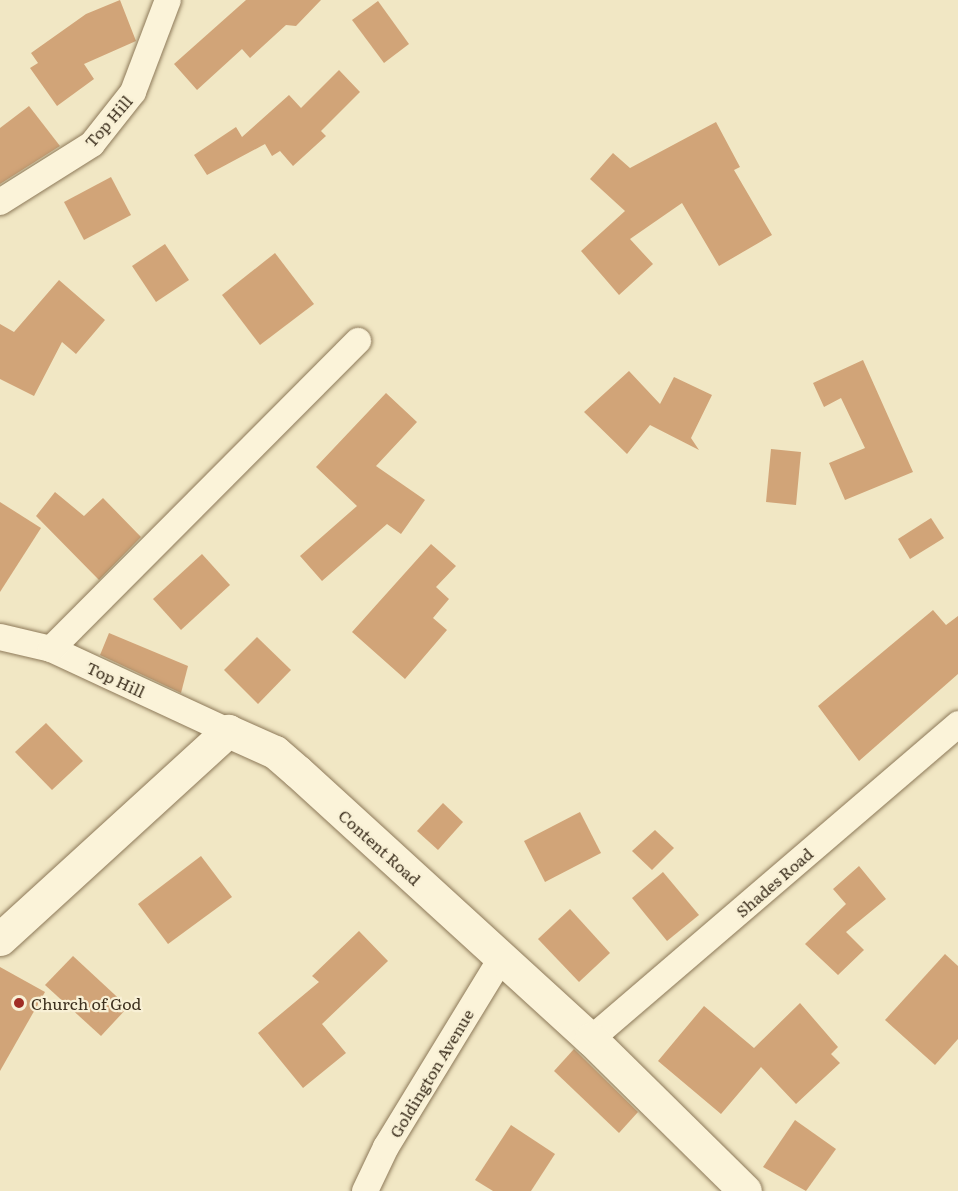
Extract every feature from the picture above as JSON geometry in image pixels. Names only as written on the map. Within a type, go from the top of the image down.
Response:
[{"type":"street","name":"Top Hill","points":[[0,202],[92,144],[133,92],[168,0]]},
{"type":"street","points":[[51,649],[358,341]]},
{"type":"street","name":"Top Hill","points":[[0,637],[51,649],[228,731]]},
{"type":"street","name":"Shades Road","points":[[591,1039],[958,724]]},
{"type":"street","points":[[0,939],[228,731]]},
{"type":"street","name":"Content Road","points":[[228,731],[275,752],[297,771],[591,1039],[746,1191]]},
{"type":"street","name":"Goldington Avenue","points":[[365,1191],[386,1147],[502,957]]},
{"type":"building","points":[[120,0],[136,41],[84,64],[94,79],[57,106],[30,68],[38,63],[31,53],[86,14]]},
{"type":"building","points":[[246,0],[321,0],[296,26],[286,25],[250,58],[242,49],[197,90],[174,64]]},
{"type":"building","points":[[378,1],[409,44],[384,63],[352,20]]},
{"type":"building","points":[[339,70],[360,92],[321,131],[326,136],[293,166],[280,151],[272,156],[265,144],[207,175],[194,155],[236,127],[242,137],[289,95],[301,108]]},
{"type":"building","points":[[29,106],[60,146],[0,184],[0,128]]},
{"type":"building","points":[[716,122],[740,167],[734,170],[772,235],[719,266],[682,203],[630,239],[653,264],[619,295],[581,251],[625,211],[590,179],[613,153],[630,168]]},
{"type":"building","points":[[111,177],[131,215],[84,240],[64,202]]},
{"type":"building","points":[[165,244],[189,280],[156,302],[132,266]]},
{"type":"building","points":[[275,253],[314,304],[260,345],[222,295]]},
{"type":"building","points":[[59,280],[105,320],[76,354],[62,342],[34,396],[0,379],[0,324],[14,332]]},
{"type":"building","points":[[863,360],[913,472],[845,500],[829,463],[865,448],[841,398],[824,407],[813,383]]},
{"type":"building","points":[[629,371],[660,404],[674,377],[712,395],[691,438],[699,450],[650,425],[627,454],[584,412]]},
{"type":"building","points":[[386,393],[417,422],[376,466],[425,500],[401,534],[387,524],[322,581],[300,556],[357,506],[316,467]]},
{"type":"building","points":[[771,449],[801,452],[796,505],[766,502]]},
{"type":"building","points":[[55,492],[84,516],[103,498],[141,537],[99,580],[36,516]]},
{"type":"building","points":[[0,502],[41,528],[0,592]]},
{"type":"building","points":[[931,518],[944,538],[910,559],[898,539]]},
{"type":"building","points":[[431,544],[456,566],[436,587],[449,599],[433,618],[447,630],[405,679],[352,632]]},
{"type":"building","points":[[202,554],[230,585],[181,630],[153,599]]},
{"type":"building","points":[[933,610],[946,625],[958,616],[958,674],[859,761],[818,706]]},
{"type":"building","points":[[109,633],[188,666],[181,693],[100,655]]},
{"type":"building","points":[[257,637],[291,670],[258,704],[224,670]]},
{"type":"building","points":[[46,723],[83,761],[52,790],[15,752]]},
{"type":"building","points":[[443,803],[463,822],[438,850],[417,831]]},
{"type":"building","points":[[580,812],[601,853],[545,882],[524,841]]},
{"type":"building","points":[[655,830],[674,848],[652,870],[632,851]]},
{"type":"building","points":[[201,856],[232,897],[168,944],[138,904]]},
{"type":"building","points":[[859,866],[886,899],[846,932],[864,950],[838,975],[805,944],[846,904],[833,889]]},
{"type":"building","points":[[663,872],[699,915],[667,941],[632,898]]},
{"type":"building","points":[[570,909],[610,953],[579,982],[538,939]]},
{"type":"building","points":[[359,931],[388,961],[322,1024],[346,1053],[303,1088],[258,1033],[319,982],[312,976]]},
{"type":"building","points":[[945,954],[958,966],[958,1039],[935,1065],[885,1020]]},
{"type":"building","points":[[73,956],[128,1007],[101,1036],[45,985]]},
{"type":"building","name":"Church of God","points":[[0,967],[45,992],[0,1071]]},
{"type":"building","points":[[800,1003],[838,1047],[831,1054],[840,1063],[796,1104],[761,1067],[721,1114],[658,1061],[704,1006],[754,1048]]},
{"type":"building","points":[[574,1049],[638,1112],[619,1133],[554,1071]]},
{"type":"building","points":[[795,1120],[836,1149],[806,1191],[763,1167]]},
{"type":"building","points":[[511,1125],[555,1154],[531,1191],[493,1191],[475,1180]]},
{"type":"place","name":"Church of God","points":[[19,1003]]}]
